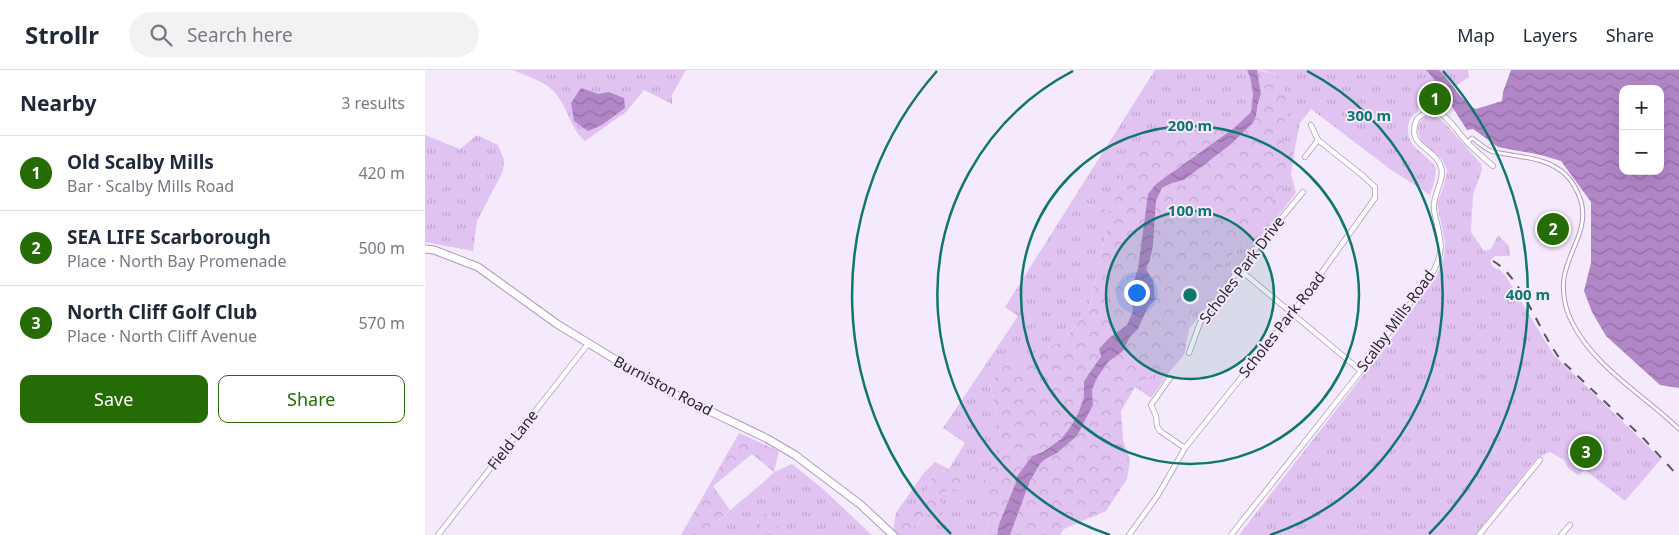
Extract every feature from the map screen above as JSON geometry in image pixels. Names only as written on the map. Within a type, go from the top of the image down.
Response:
[{"type":"main road","name":"Burniston Road","points":[[425,249],[434,250],[478,267],[520,299],[588,344],[670,392],[766,438],[795,455],[861,505],[893,535]]},
{"type":"street","name":"Scalby Mills Road","points":[[1231,535],[1361,371],[1433,272],[1440,258],[1441,244],[1433,207],[1442,172],[1433,155],[1417,141],[1414,131],[1417,119],[1427,112],[1440,113],[1467,143],[1493,166]]},
{"type":"street","name":"Scholes Park Road","points":[[1129,535],[1158,495],[1185,448],[1292,314],[1375,198],[1375,188],[1362,175],[1318,140],[1311,124]]},
{"type":"street","points":[[1467,143],[1472,138],[1491,151],[1544,161],[1556,166],[1567,176],[1574,186],[1583,209],[1583,222],[1566,267],[1564,278],[1563,292],[1571,322],[1591,350],[1604,364],[1679,429]]},
{"type":"street","points":[[1305,156],[1318,140]]},
{"type":"street","name":"Scholes Park Drive","points":[[1189,353],[1200,323],[1239,270],[1303,192]]},
{"type":"street","points":[[1239,270],[1361,371]]},
{"type":"street","name":"Field Lane","points":[[438,535],[588,344]]},
{"type":"street","points":[[1170,378],[1151,405],[1157,416],[1157,426],[1160,431],[1185,448]]},
{"type":"street","points":[[1479,535],[1540,460]]},
{"type":"street","points":[[1561,535],[1570,525]]},
{"type":"green space","points":[[513,70],[686,70],[672,95],[672,104],[644,90],[626,112],[585,141],[575,129],[561,101],[548,86]]},
{"type":"green space","points":[[1155,70],[1247,70],[1253,94],[1251,112],[1234,128],[1210,131],[1184,129],[1123,166],[1112,211],[1085,204],[1084,210],[1107,229],[1089,307],[1063,342],[1003,366],[990,384],[1003,447],[980,486],[990,518],[985,535],[916,535],[913,527],[927,514],[939,517],[943,511],[939,497],[949,487],[973,482],[949,469],[965,443],[943,428],[1018,316],[1005,307]]},
{"type":"green space","points":[[1257,70],[1278,75],[1290,103],[1281,139],[1294,153],[1291,174],[1261,219],[1213,279],[1193,310],[1184,355],[1171,370],[1158,371],[1135,387],[1121,411],[1123,440],[1130,460],[1127,479],[1106,511],[1064,529],[1060,535],[1010,535],[1030,481],[1040,464],[1077,436],[1093,405],[1092,390],[1097,378],[1108,362],[1123,351],[1130,337],[1138,329],[1148,307],[1155,299],[1153,280],[1146,269],[1153,246],[1156,201],[1162,188],[1184,180],[1230,145],[1253,123],[1261,94]]},
{"type":"green space","points":[[1261,70],[1426,70],[1437,83],[1436,87],[1432,85],[1428,88],[1428,94],[1425,92],[1418,101],[1418,112],[1411,118],[1408,128],[1414,146],[1436,168],[1430,195],[1390,169],[1311,109],[1300,123],[1294,153],[1281,139],[1289,103],[1278,75]]},
{"type":"green space","points":[[1439,70],[1468,70],[1469,77],[1454,87],[1449,79]]},
{"type":"green space","points":[[1434,115],[1445,123],[1481,164],[1482,170],[1473,195],[1471,232],[1484,251],[1491,249],[1498,235],[1509,246],[1510,256],[1495,256],[1490,261],[1493,267],[1505,275],[1553,354],[1661,459],[1625,501],[1585,470],[1578,475],[1568,468],[1564,460],[1550,452],[1537,458],[1475,535],[1239,535],[1392,338],[1436,277],[1444,257],[1445,243],[1437,203],[1447,170],[1442,159],[1420,139],[1418,130],[1419,123],[1425,117]]},
{"type":"green space","points":[[1234,128],[1156,184],[1148,194],[1138,268],[1130,294],[1133,311],[1127,325],[1109,338],[1101,355],[1084,381],[1084,397],[1078,414],[1069,429],[1061,439],[1043,452],[1032,456],[1015,479],[1016,482],[999,524],[997,535],[985,535],[990,518],[980,486],[1003,447],[990,384],[1003,366],[1064,341],[1089,307],[1107,229],[1084,210],[1085,204],[1112,211],[1123,166],[1149,139],[1184,129],[1210,131]]},
{"type":"green space","points":[[425,135],[460,149],[477,135],[498,145],[504,160],[503,171],[477,221],[473,251],[425,242]]},
{"type":"green space","points":[[1291,174],[1296,193],[1190,328],[1193,310],[1213,279],[1261,219]]},
{"type":"green space","points":[[1171,370],[1151,398],[1135,387],[1158,371]]},
{"type":"green space","points":[[739,433],[779,451],[774,472],[752,454],[713,486],[730,510],[708,529],[704,535],[681,535]]},
{"type":"green space","points":[[935,462],[949,469],[933,475],[922,501],[896,513],[923,474]]},
{"type":"green space","points":[[792,464],[823,489],[872,535],[786,535],[772,518],[756,518],[762,533],[761,535],[704,535],[708,529],[774,472]]},
{"type":"green space","points":[[949,469],[974,482],[964,492],[949,488],[939,497],[944,511],[939,517],[927,514],[913,527],[916,535],[897,535],[893,530],[896,513],[922,501],[933,475]]},
{"type":"green space","points":[[760,510],[772,518],[786,535],[761,535],[762,533],[756,518]]},
{"type":"water","points":[[1247,70],[1257,70],[1261,94],[1253,123],[1230,145],[1184,180],[1162,188],[1156,201],[1153,246],[1146,269],[1153,280],[1155,299],[1148,307],[1138,329],[1130,337],[1123,351],[1108,362],[1097,378],[1092,390],[1093,405],[1077,436],[1040,464],[1030,481],[1010,535],[997,535],[999,524],[1016,482],[1015,479],[1032,456],[1043,452],[1061,439],[1069,429],[1078,414],[1084,397],[1084,381],[1101,356],[1099,349],[1109,338],[1127,325],[1133,311],[1130,294],[1138,268],[1148,194],[1156,184],[1234,128],[1251,112],[1253,94]]},
{"type":"water","points":[[1426,70],[1439,70],[1461,97],[1476,109],[1502,101],[1503,92],[1511,70],[1679,70],[1679,388],[1660,385],[1606,336],[1592,312],[1584,291],[1591,263],[1591,202],[1561,161],[1541,155],[1498,147],[1473,129],[1467,130],[1437,83]]},
{"type":"water","points":[[581,88],[598,94],[609,92],[624,98],[625,108],[602,125],[588,131],[574,121],[571,103]]},
{"type":"railway","points":[[1493,261],[1504,269],[1522,293],[1562,361],[1644,439],[1679,477]]},
{"type":"place","name":"Old Scalby Mills","points":[[1435,99]]},
{"type":"place","name":"SEA LIFE Scarborough","points":[[1553,229]]},
{"type":"place","name":"North Cliff Golf Club","points":[[1586,452]]}]
